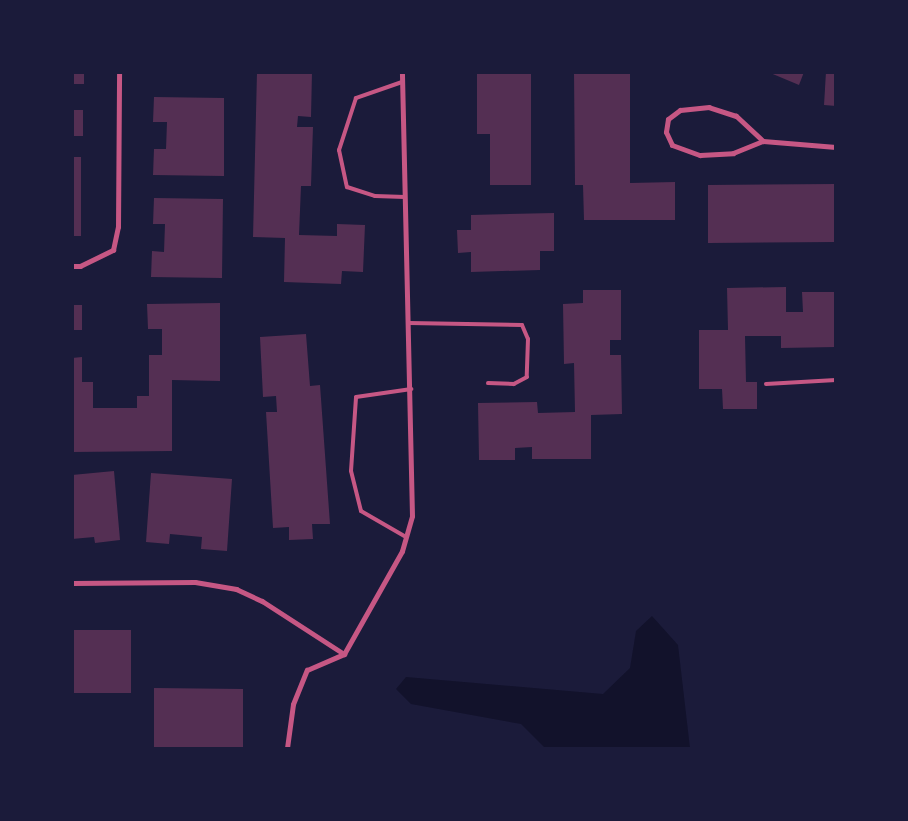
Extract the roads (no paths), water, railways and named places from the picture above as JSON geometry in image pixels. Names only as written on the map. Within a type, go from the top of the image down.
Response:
[{"type":"street","points":[[72,266],[80,266],[113,250],[118,227],[119,72]]},
{"type":"street","points":[[287,748],[293,704],[308,670],[344,654],[402,551],[414,501],[402,72]]},
{"type":"street","points":[[763,141],[736,116],[709,107],[680,110],[668,119],[666,132],[672,146],[700,155],[733,153],[763,141],[836,147]]},
{"type":"street","points":[[72,583],[195,582],[236,589],[262,601],[344,654]]},
{"type":"lane","points":[[402,82],[356,98],[340,150],[347,188],[375,196],[405,197]]},
{"type":"lane","points":[[408,323],[522,325],[528,339],[527,378],[514,384],[488,383]]},
{"type":"lane","points":[[766,384],[836,380]]},
{"type":"lane","points":[[406,537],[361,511],[351,471],[356,397],[410,389]]}]
